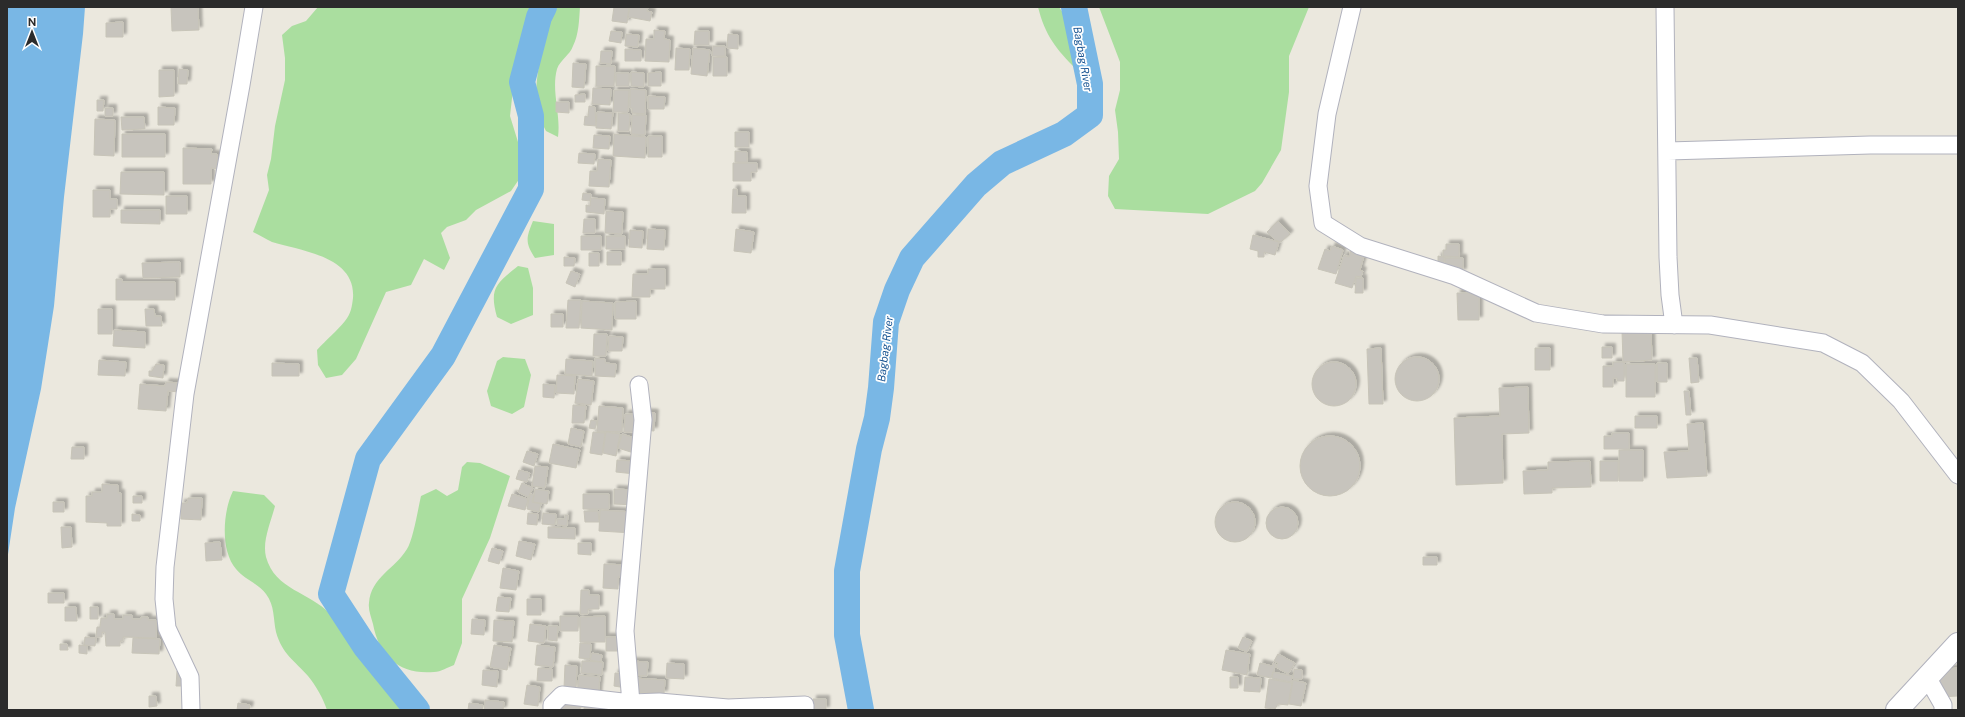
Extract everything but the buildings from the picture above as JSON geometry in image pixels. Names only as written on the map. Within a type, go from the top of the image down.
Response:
[{"type":"street","points":[[191,710],[190,677],[167,628],[164,599],[165,567],[185,394],[254,7]]},
{"type":"street","points":[[1352,7],[1327,114],[1318,186],[1323,223],[1360,246],[1455,276],[1536,313],[1603,324],[1710,325],[1823,343],[1862,363],[1901,401],[1958,476]]},
{"type":"street","points":[[1665,7],[1668,151],[1668,257],[1670,295],[1674,324]]},
{"type":"street","points":[[1668,151],[1870,145],[1958,145]]},
{"type":"street","points":[[631,703],[626,631],[643,420],[639,385]]},
{"type":"street","points":[[1897,710],[1958,644]]},
{"type":"street","points":[[1927,677],[1943,705],[1943,710]]},
{"type":"street","points":[[552,710],[552,706],[562,695],[658,706],[728,709],[805,707]]},
{"type":"green space","points":[[318,7],[536,7],[516,63],[510,116],[522,155],[522,175],[511,191],[476,210],[466,220],[447,227],[441,233],[450,258],[444,270],[424,259],[411,285],[386,292],[356,359],[342,375],[326,378],[318,365],[317,350],[349,316],[353,298],[352,284],[346,273],[336,264],[311,253],[272,242],[253,232],[269,190],[267,175],[271,159],[275,126],[285,80],[285,58],[282,35],[292,26],[306,21]]},
{"type":"green space","points":[[553,7],[580,7],[575,41],[570,52],[558,66],[555,77],[555,94],[559,128],[558,137],[546,131],[539,117],[536,92],[537,77],[546,32]]},
{"type":"green space","points":[[1038,7],[1059,7],[1075,31],[1086,52],[1076,69],[1052,41],[1044,26]]},
{"type":"green space","points":[[1099,7],[1309,7],[1289,56],[1289,92],[1281,150],[1262,183],[1255,191],[1208,214],[1115,209],[1108,196],[1109,176],[1119,159],[1118,132],[1115,110],[1120,90],[1120,62]]},
{"type":"green space","points":[[533,221],[554,224],[554,255],[535,258],[528,244],[528,236]]},
{"type":"green space","points":[[518,266],[528,268],[533,288],[533,315],[511,324],[497,317],[494,293],[496,287],[504,277]]},
{"type":"green space","points":[[503,357],[525,359],[531,375],[524,407],[512,414],[491,406],[487,391],[497,361]]},
{"type":"green space","points":[[467,462],[480,463],[510,476],[490,538],[462,599],[462,643],[454,665],[437,672],[411,670],[401,667],[393,662],[380,646],[369,610],[371,594],[374,586],[407,549],[413,532],[421,496],[436,489],[447,496],[458,490],[462,467]]},
{"type":"green space","points":[[233,491],[264,495],[275,506],[265,545],[266,557],[271,568],[277,577],[285,584],[313,600],[330,614],[347,640],[369,664],[390,691],[400,710],[327,710],[311,680],[285,652],[276,632],[271,603],[266,594],[263,590],[239,573],[227,552],[225,541],[225,519]]},
{"type":"water","points":[[7,7],[85,7],[64,197],[54,306],[41,389],[15,508],[7,561]]},
{"type":"waterway","points":[[417,710],[365,646],[331,594],[368,459],[443,356],[531,189],[531,116],[522,82],[539,17],[544,7]]},
{"type":"waterway","name":"Bagbag River","points":[[861,710],[847,635],[847,571],[869,449],[877,418],[886,322],[897,290],[912,258],[976,185],[1002,163],[1064,134],[1090,115],[1090,84],[1074,7]]}]
